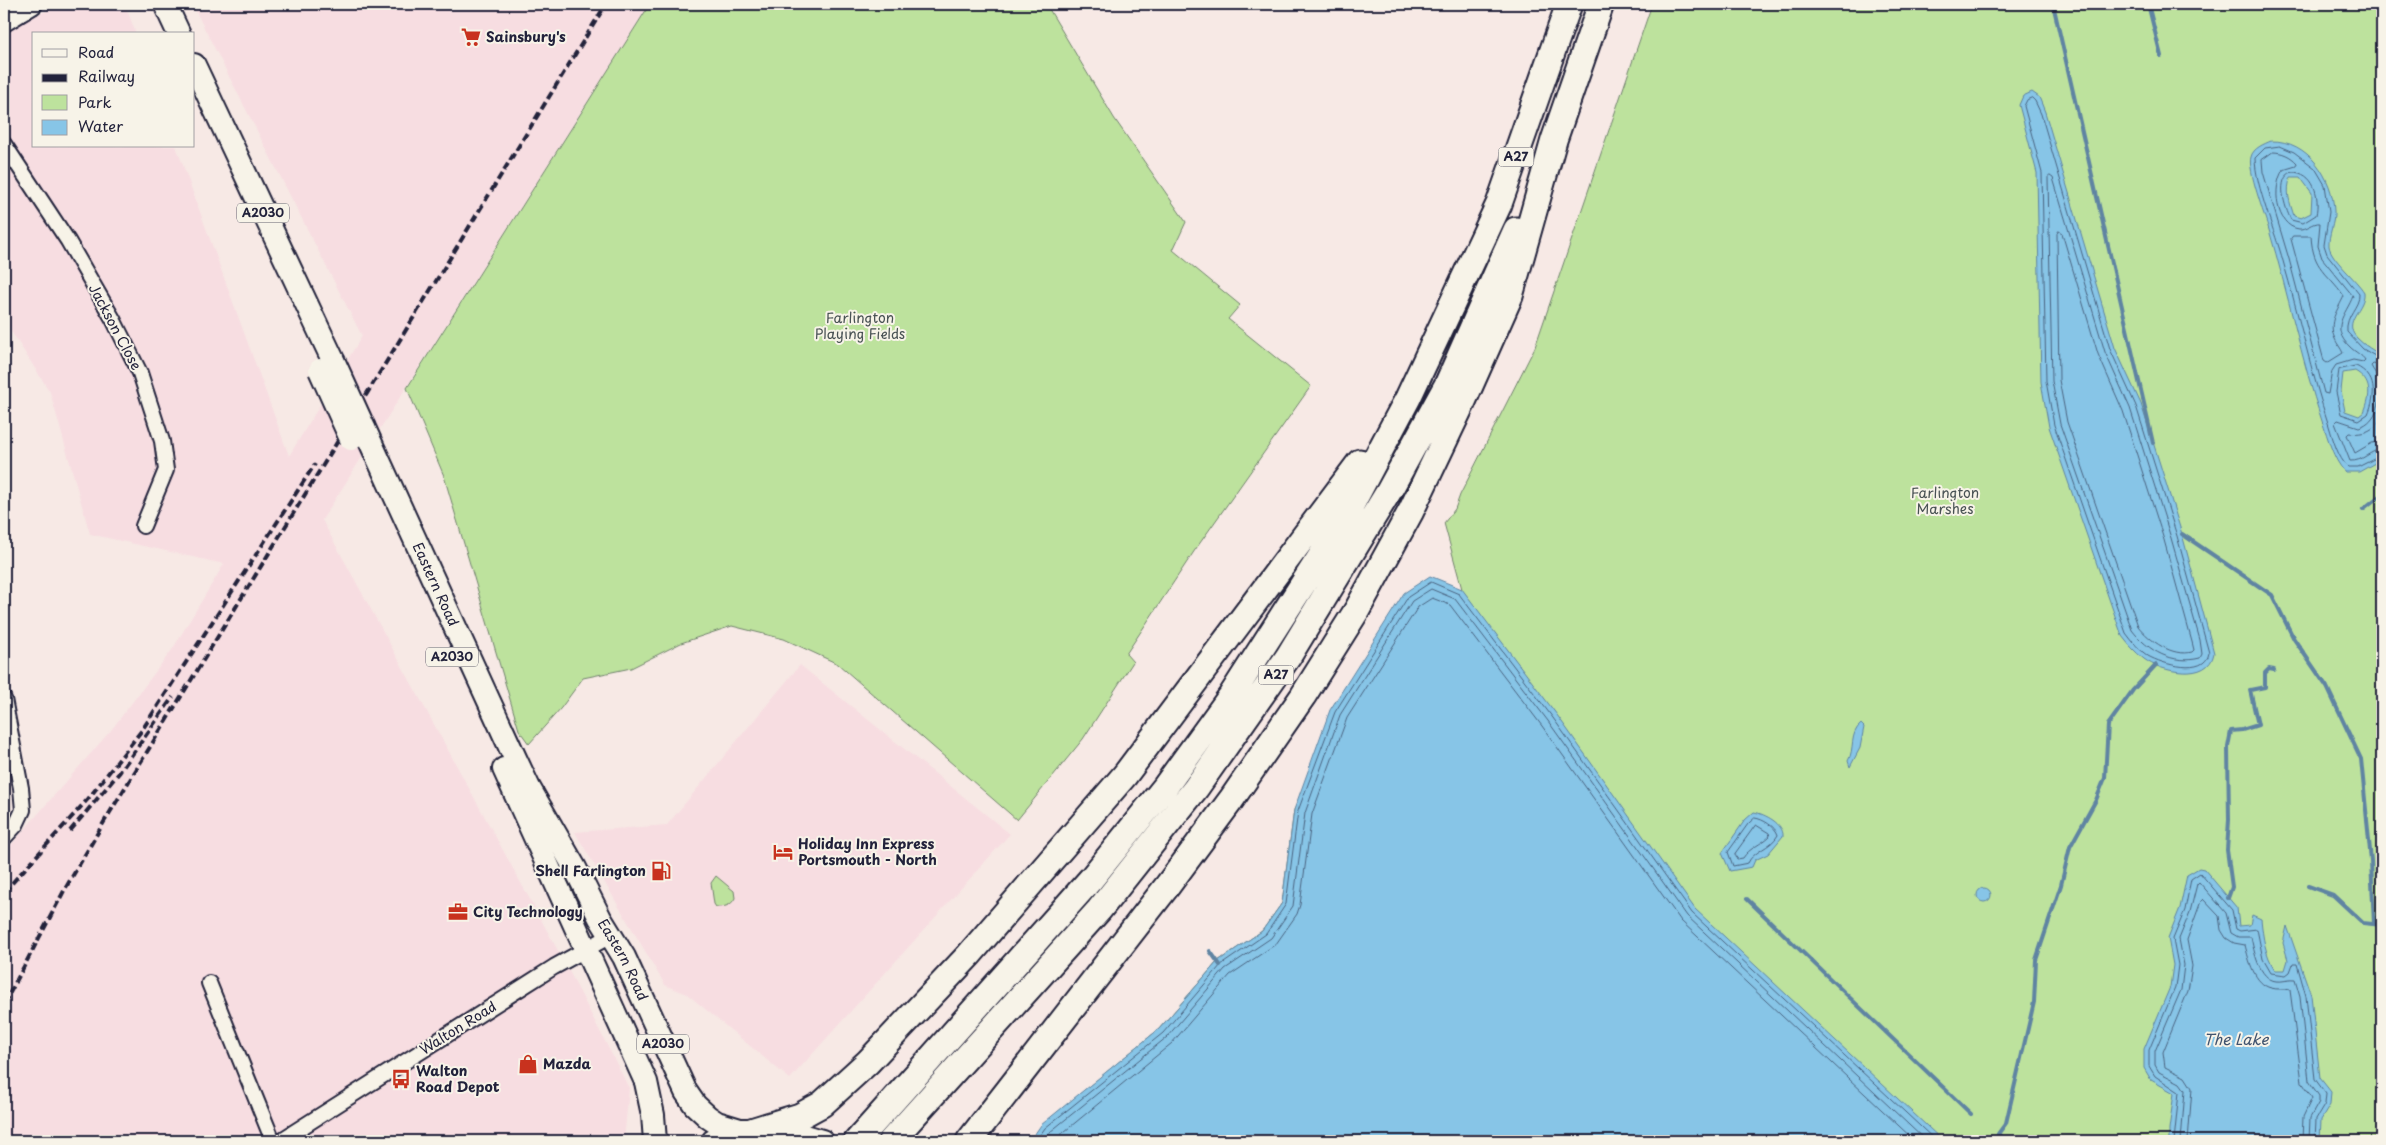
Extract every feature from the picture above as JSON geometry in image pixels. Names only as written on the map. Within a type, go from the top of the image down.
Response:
[{"type":"highway","name":"A27","points":[[865,1133],[1091,879],[1165,787],[1231,696],[1339,528],[1408,398],[1499,204],[1569,4]]},
{"type":"highway","name":"A27","points":[[892,1141],[1099,910],[1196,788],[1288,657],[1389,491],[1447,384],[1554,140],[1601,4]]},
{"type":"highway","points":[[969,1141],[1231,800],[1303,696],[1357,610],[1411,511],[1462,406],[1510,296],[1554,140]]},
{"type":"highway","points":[[745,1130],[800,1116],[822,1104],[868,1062],[970,955],[1125,775],[1408,398]]},
{"type":"main road","points":[[150,4],[163,32]]},
{"type":"main road","points":[[165,4],[178,32]]},
{"type":"main road","name":"Eastern Road","points":[[195,67],[587,948],[604,994],[646,1082],[653,1116],[655,1141]]},
{"type":"main road","name":"Eastern Road","points":[[195,101],[326,365]]},
{"type":"main road","name":"Eastern Road","points":[[357,433],[529,788],[612,935],[634,978],[676,1074],[694,1105],[717,1123],[745,1130]]},
{"type":"main road","points":[[713,1141],[745,1130],[784,1130],[822,1141]]},
{"type":"street","points":[[4,21],[32,4]]},
{"type":"street","name":"Jackson Close","points":[[4,144],[68,241],[113,318],[140,373],[162,441],[166,470],[143,526]]},
{"type":"street","points":[[4,699],[5,719],[21,788],[23,810],[16,825],[4,838]]},
{"type":"street","name":"Walton Road","points":[[280,1141],[587,948],[612,935]]},
{"type":"street","points":[[210,983],[273,1141]]},
{"type":"shaded area","points":[[61,4],[125,4],[135,32],[32,32],[32,148],[177,148],[289,456],[362,336],[192,4],[650,4],[322,520],[568,969],[629,1088],[624,1141],[4,1141],[4,853],[112,729],[172,650],[224,564],[90,534],[50,392],[4,320],[4,30]]},
{"type":"shaded area","points":[[800,665],[1010,834],[790,1079],[687,994],[665,985],[575,832],[667,825]]},
{"type":"green space","name":"Farlington Playing Fields","points":[[650,4],[1046,4],[1114,118],[1186,222],[1173,250],[1240,305],[1228,319],[1311,386],[1195,550],[1126,654],[1133,662],[1083,739],[1017,820],[838,664],[784,639],[732,626],[681,643],[631,668],[583,678],[561,708],[529,744],[519,730],[444,476],[407,388]]},
{"type":"green space","name":"Farlington Marshes","points":[[1652,4],[2382,4],[2382,1141],[1031,1141],[1048,1120],[1159,1029],[1218,961],[1262,931],[1282,903],[1294,810],[1319,759],[1434,592],[1462,589],[1444,523],[1455,509],[1460,495],[1535,347]]},
{"type":"green space","points":[[716,876],[734,891],[735,898],[727,906],[716,907],[714,904],[711,883]]},
{"type":"water","points":[[2032,92],[2039,97],[2045,112],[2115,348],[2141,404],[2182,534],[2214,653],[2210,662],[2194,672],[2172,671],[2152,664],[2138,654],[2122,636],[2049,427],[2041,382],[2037,173],[2019,105],[2023,96]]},
{"type":"water","points":[[2271,141],[2284,142],[2296,147],[2316,163],[2323,174],[2333,198],[2334,220],[2329,246],[2334,257],[2364,292],[2362,304],[2353,320],[2353,332],[2360,341],[2382,357],[2382,459],[2359,472],[2345,472],[2334,455],[2314,397],[2276,254],[2254,182],[2250,163],[2252,154],[2256,149]],"holes":[[[2291,177],[2300,177],[2312,193],[2311,213],[2301,218],[2294,216],[2290,202],[2288,187]],[[2355,371],[2365,379],[2369,394],[2364,412],[2359,416],[2345,411],[2341,391],[2343,373]]]},
{"type":"water","points":[[1430,576],[1462,589],[1557,715],[1695,909],[1943,1141],[1030,1141],[1041,1125],[1159,1029],[1218,961],[1262,931],[1282,903],[1294,810],[1330,710],[1404,593]]},
{"type":"water","points":[[1861,724],[1864,727],[1860,748],[1850,767],[1848,761],[1853,737]]},
{"type":"water","points":[[1754,812],[1768,817],[1777,824],[1783,836],[1768,854],[1755,860],[1752,867],[1730,871],[1722,853],[1745,820]]},
{"type":"water","name":"The Lake","points":[[2199,868],[2204,869],[2237,908],[2239,926],[2250,925],[2252,915],[2261,919],[2267,952],[2275,970],[2285,970],[2288,960],[2283,943],[2287,926],[2311,995],[2320,1078],[2331,1092],[2330,1105],[2321,1120],[2320,1141],[2169,1141],[2174,1093],[2151,1080],[2144,1068],[2144,1049],[2170,987],[2173,965],[2168,938],[2180,908],[2187,875]]},
{"type":"water","points":[[1981,888],[1987,888],[1991,895],[1987,902],[1981,902],[1977,898],[1977,892]]},
{"type":"waterway","points":[[2053,4],[2153,443]]},
{"type":"waterway","points":[[2148,4],[2161,56]]},
{"type":"waterway","points":[[2363,509],[2382,494]]},
{"type":"waterway","points":[[2182,534],[2272,595],[2294,639],[2327,687],[2361,759],[2371,861],[2374,924]]},
{"type":"waterway","points":[[2006,1141],[1998,1134],[2006,1123],[2034,1002],[2036,960],[2061,885],[2070,847],[2096,800],[2105,778],[2108,725],[2133,690],[2156,665]]},
{"type":"waterway","points":[[2228,898],[2232,887],[2227,850],[2229,820],[2228,747],[2231,731],[2258,725],[2250,690],[2265,687],[2265,673],[2269,669],[2274,670]]},
{"type":"waterway","points":[[2308,886],[2333,895],[2363,923],[2382,925]]},
{"type":"waterway","points":[[1747,899],[1971,1114]]},
{"type":"waterway","points":[[1210,951],[1220,965]]},
{"type":"railway","points":[[4,1004],[65,889],[104,822],[606,4]]},
{"type":"railway","points":[[4,892],[88,799],[142,730],[315,464]]},
{"type":"railway","points":[[70,831],[119,773],[173,697]]},
{"type":"place","name":"Sainsbury's","points":[[471,37]]},
{"type":"place","name":"Holiday Inn Express Portsmouth - North","points":[[783,852]]},
{"type":"place","name":"Shell Farlington","points":[[661,871]]},
{"type":"place","name":"City Technology","points":[[458,912]]},
{"type":"place","name":"Mazda","points":[[528,1064]]},
{"type":"place","name":"Walton Road Depot","points":[[401,1079]]}]
